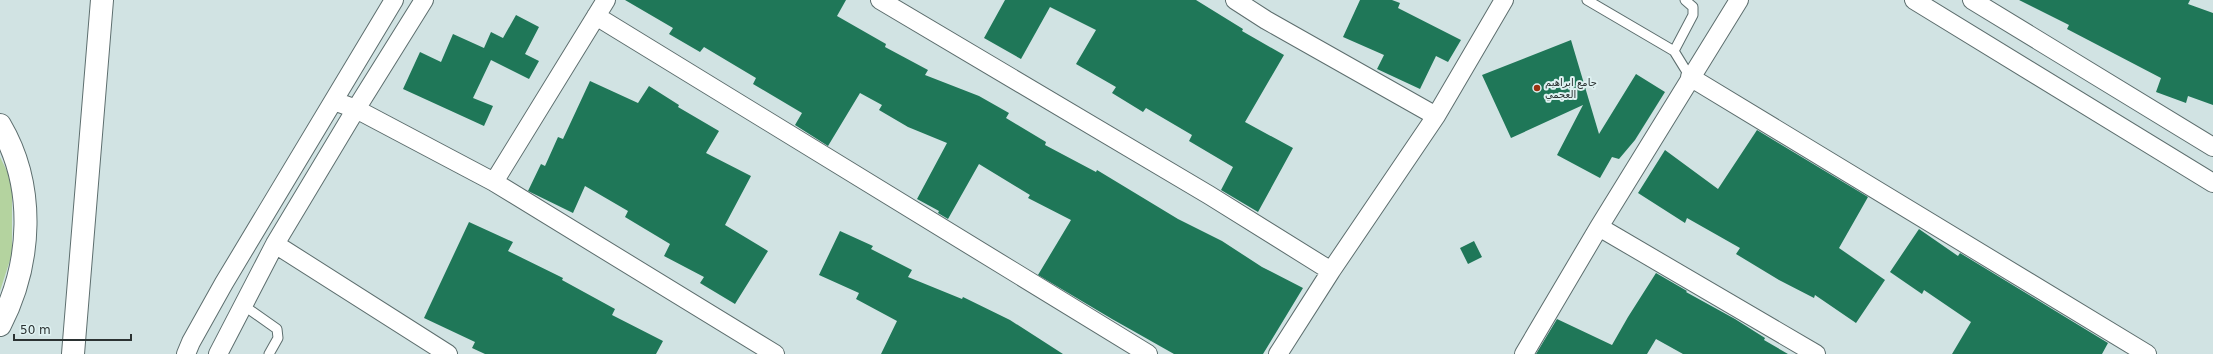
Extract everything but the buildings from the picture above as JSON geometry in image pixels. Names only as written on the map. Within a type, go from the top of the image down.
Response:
[{"type":"highway","points":[[73,354],[102,0]]},
{"type":"highway","points":[[0,125],[8,138],[19,167],[25,197],[26,236],[20,269],[8,309],[0,325]]},
{"type":"street","points":[[186,354],[190,342],[224,283],[394,0]]},
{"type":"street","points":[[218,354],[275,244],[356,109],[424,0]]},
{"type":"street","points":[[494,182],[606,0]]},
{"type":"street","points":[[880,0],[1209,195],[1331,271]]},
{"type":"street","points":[[1235,0],[1436,116]]},
{"type":"street","points":[[1278,354],[1331,271],[1436,116],[1504,0]]},
{"type":"street","points":[[1524,354],[1690,77],[1739,0]]},
{"type":"street","points":[[1914,0],[2213,183]]},
{"type":"street","points":[[1972,0],[2213,147]]},
{"type":"street","points":[[596,16],[1148,354]]},
{"type":"street","points":[[1690,77],[2147,354]]},
{"type":"street","points":[[334,101],[356,109],[494,182],[766,352]]},
{"type":"street","points":[[1599,227],[1816,354]]},
{"type":"street","points":[[275,244],[448,354]]},
{"type":"lane","points":[[1587,0],[1674,51],[1690,77]]},
{"type":"lane","points":[[1674,51],[1693,14],[1693,7],[1685,0]]},
{"type":"lane","points":[[243,305],[278,329],[278,338],[269,354]]},
{"type":"green space","points":[[0,157],[12,181],[12,254],[0,291]]},
{"type":"place","name":"جامع ابراهيم العجمي","points":[[1537,88]]}]
